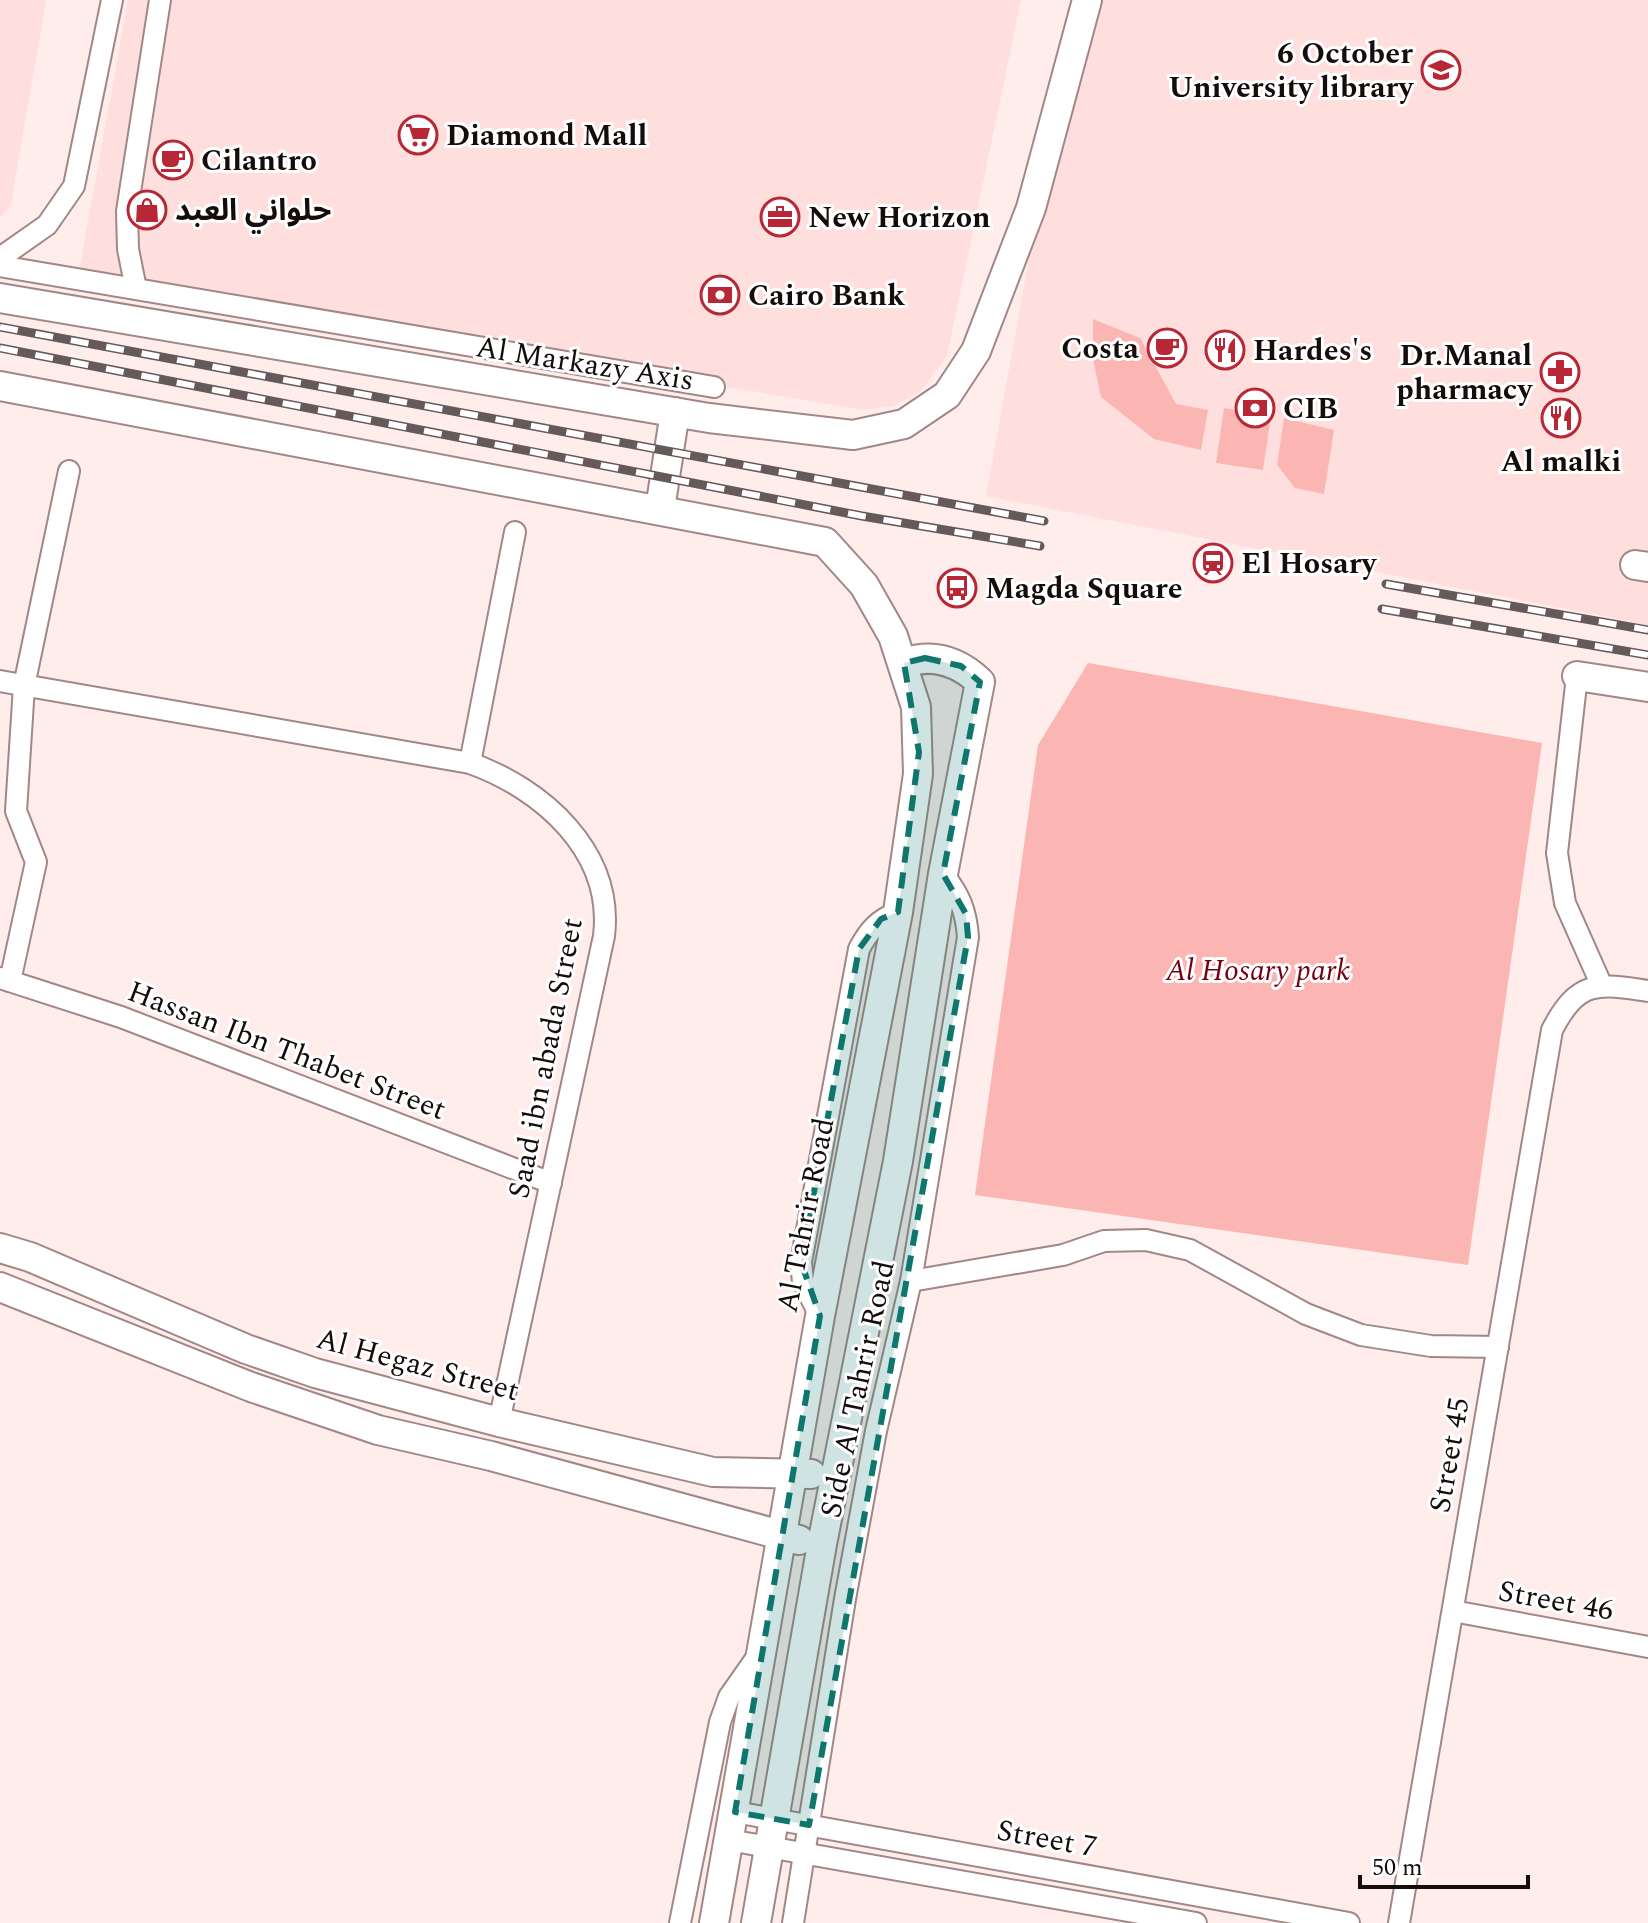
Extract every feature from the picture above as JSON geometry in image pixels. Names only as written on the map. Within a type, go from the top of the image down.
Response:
[{"type":"street","points":[[0,258],[47,225],[74,186],[112,0]]},
{"type":"street","points":[[136,289],[128,249],[127,211],[160,0]]},
{"type":"street","name":"Al Markazy Axis","points":[[0,298],[675,412],[853,435],[891,428],[927,411],[947,395],[976,351],[1031,208],[1087,0]]},
{"type":"street","points":[[0,266],[714,387]]},
{"type":"street","points":[[0,386],[660,509],[675,412]]},
{"type":"street","points":[[5,980],[36,862],[16,811],[24,686],[69,471]]},
{"type":"street","name":"Al Tahrir Road","points":[[660,509],[825,542],[864,585],[887,623],[904,663],[916,707],[919,752],[898,912],[820,1316],[714,1923]]},
{"type":"street","points":[[470,763],[515,532]]},
{"type":"street","points":[[756,1923],[822,1544],[898,1161],[943,874],[980,682],[950,661],[925,658],[904,663]]},
{"type":"street","points":[[1648,687],[1577,676],[1557,853],[1565,903],[1601,984],[1648,991]]},
{"type":"street","name":"Saad ibn abada Street","points":[[0,681],[470,763],[526,788],[571,830],[600,885],[606,915],[499,1422]]},
{"type":"street","points":[[0,823],[21,827]]},
{"type":"street","name":"Side Al Tahrir Road","points":[[793,1923],[845,1599],[876,1431],[911,1281],[968,937],[966,914],[958,892],[943,874]]},
{"type":"street","name":"Hassan Ibn Thabet Street","points":[[5,980],[121,1017],[551,1183]]},
{"type":"street","name":"Street 45","points":[[1399,1923],[1552,1030],[1570,1001],[1584,990],[1601,984]]},
{"type":"street","points":[[911,1281],[1063,1255],[1104,1241],[1146,1240],[1190,1250],[1240,1274],[1306,1314],[1361,1335],[1431,1346],[1498,1347]]},
{"type":"street","name":"Al Hegaz Street","points":[[0,1248],[30,1257],[246,1349],[315,1373],[499,1422],[713,1472],[836,1473]]},
{"type":"street","points":[[0,1287],[314,1410],[782,1537],[822,1544]]},
{"type":"street","name":"Street 46","points":[[1453,1611],[1648,1647]]},
{"type":"street","points":[[680,1923],[720,1722],[729,1697],[762,1651]]},
{"type":"street","name":"Street 7","points":[[735,1812],[1349,1923]]},
{"type":"street","name":"Street 7","points":[[729,1840],[1196,1923]]},
{"type":"highlighted area","points":[[925,658],[961,666],[980,682],[943,874],[966,914],[968,937],[809,1825],[735,1812],[820,1316],[801,1262],[859,949],[881,919],[898,912],[919,752],[904,663]]},
{"type":"shaded area","points":[[0,0],[46,0],[11,204],[0,218]]},
{"type":"shaded area","points":[[128,0],[1021,0],[947,356],[921,391],[894,406],[864,410],[78,277]]},
{"type":"shaded area","points":[[1076,0],[1648,0],[1648,625],[986,496]]},
{"type":"green space","points":[[1093,319],[1140,338],[1176,404],[1208,410],[1201,450],[1154,439],[1101,397],[1093,359]]},
{"type":"green space","points":[[1224,408],[1271,416],[1263,470],[1216,463]]},
{"type":"green space","points":[[1284,418],[1334,430],[1324,494],[1295,488],[1277,465]]},
{"type":"green space","name":"Al Hosary park","points":[[1088,663],[1542,743],[1468,1265],[975,1195],[1038,745]]},
{"type":"railway","points":[[0,327],[1044,521]]},
{"type":"railway","points":[[0,348],[862,516],[1040,546]]},
{"type":"railway","points":[[1386,584],[1648,630]]},
{"type":"railway","points":[[1382,609],[1648,655]]},
{"type":"place","name":"6 October University library","points":[[1441,70]]},
{"type":"place","name":"Diamond Mall","points":[[418,135]]},
{"type":"place","name":"Cilantro","points":[[173,160]]},
{"type":"place","name":"حلواني العبد","points":[[147,210]]},
{"type":"place","name":"New Horizon","points":[[780,217]]},
{"type":"place","name":"Cairo Bank","points":[[720,295]]},
{"type":"place","name":"Costa","points":[[1167,348]]},
{"type":"place","name":"Hardes's","points":[[1225,350]]},
{"type":"place","name":"Dr.Manal pharmacy","points":[[1560,372]]},
{"type":"place","name":"CIB","points":[[1255,408]]},
{"type":"place","name":"Al malki","points":[[1561,418]]},
{"type":"place","name":"El Hosary","points":[[1213,563]]},
{"type":"place","name":"Magda Square","points":[[957,588]]}]
